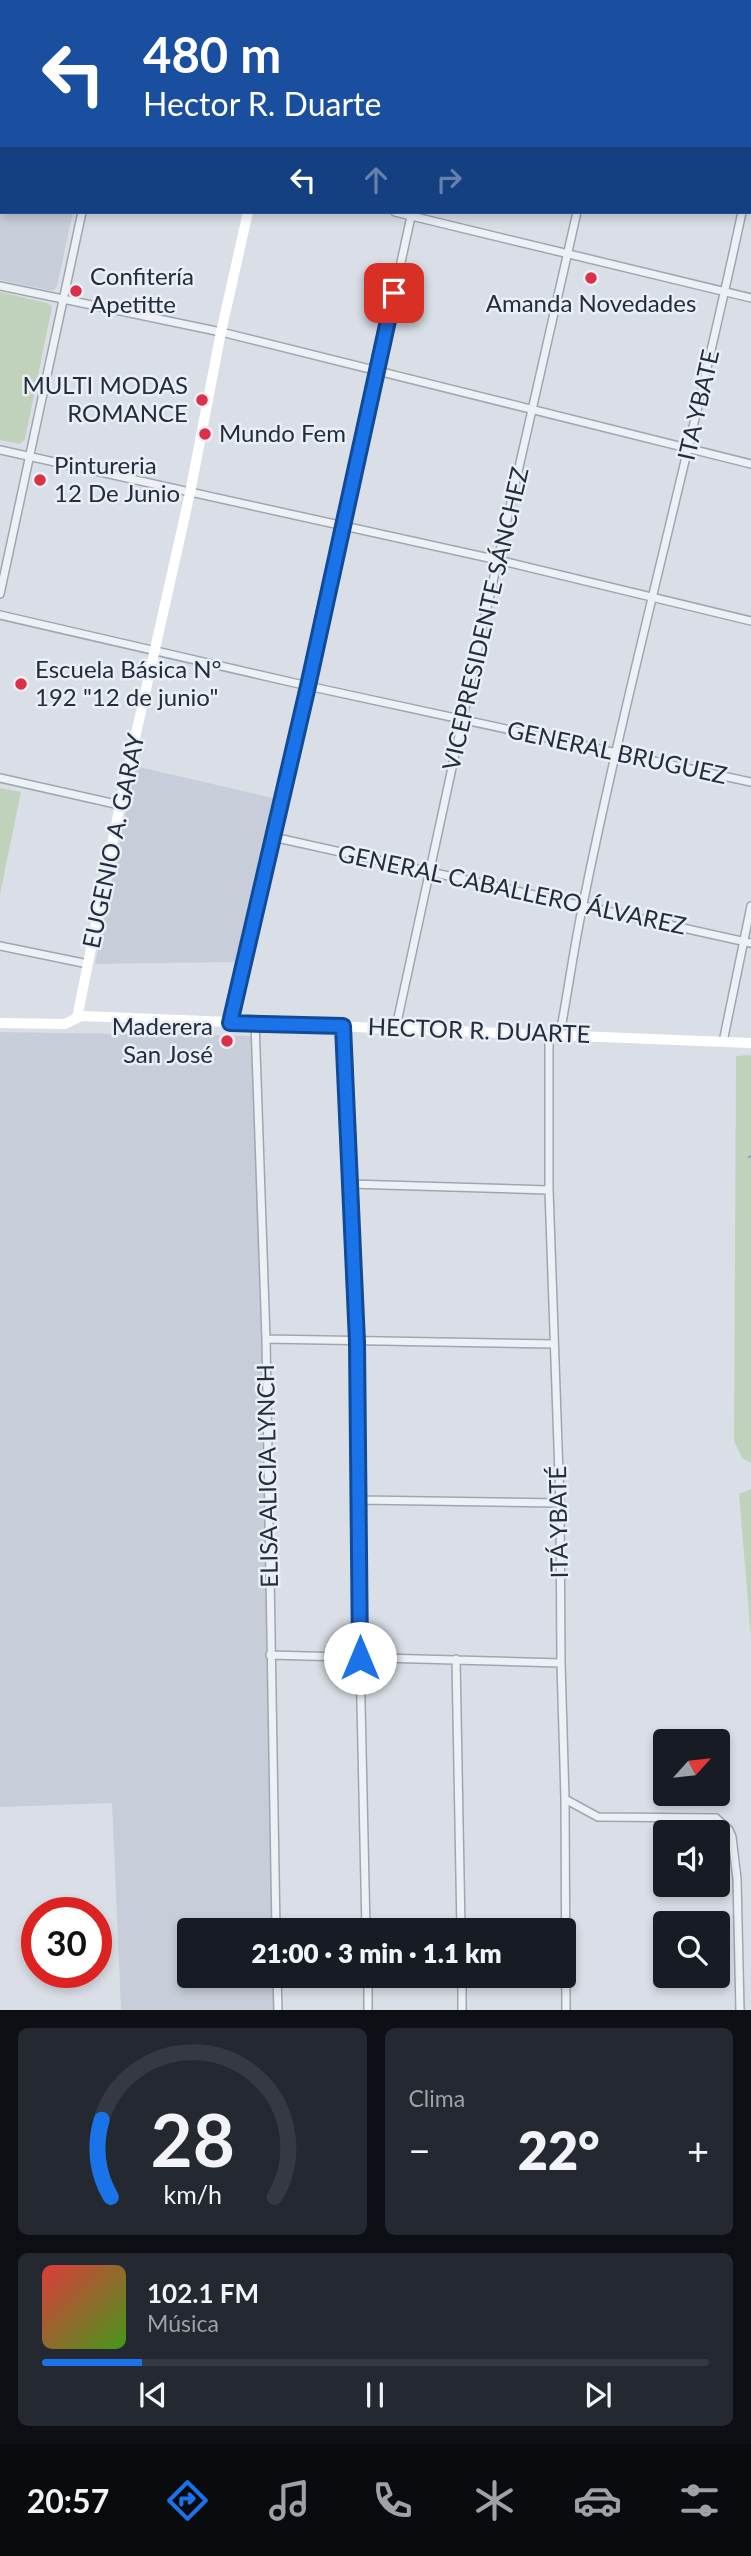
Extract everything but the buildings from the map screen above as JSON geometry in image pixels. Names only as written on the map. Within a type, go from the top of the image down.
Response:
[{"type":"street","points":[[0,594],[82,214]]},
{"type":"street","name":"EUGENIO A. GARAY","points":[[77,1018],[120,805],[190,493],[221,332],[248,214]]},
{"type":"street","points":[[230,1023],[308,686],[412,214],[751,298]]},
{"type":"street","name":"VICEPRESIDENTE SÁNCHEZ","points":[[396,1027],[577,214]]},
{"type":"street","name":"ITA YBATE","points":[[653,597],[725,292],[741,214]]},
{"type":"street","points":[[0,286],[221,332],[751,464]]},
{"type":"street","points":[[0,450],[498,560],[751,621]]},
{"type":"street","name":"ITÁ YBATÉ","points":[[566,2010],[559,1503],[549,1190],[555,1034],[653,597]]},
{"type":"street","name":"GENERAL BRUGUEZ","points":[[0,615],[308,686],[751,782]]},
{"type":"street","points":[[0,778],[120,805]]},
{"type":"street","name":"GENERAL CABALLERO ÁLVAREZ","points":[[272,837],[747,942]]},
{"type":"street","points":[[723,1042],[747,942],[751,906]]},
{"type":"street","points":[[0,946],[88,964]]},
{"type":"street","name":"HECTOR R. DUARTE","points":[[0,1023],[65,1024],[80,1016],[751,1042]]},
{"type":"street","name":"ELISA ALICIA LYNCH","points":[[255,1022],[266,1339],[276,1918]]},
{"type":"street","points":[[343,1026],[357,1342],[366,1918]]},
{"type":"street","points":[[350,1184],[549,1190]]},
{"type":"street","points":[[266,1339],[553,1344]]},
{"type":"street","points":[[360,1500],[559,1503]]},
{"type":"street","points":[[270,1655],[561,1663]]},
{"type":"street","points":[[456,1659],[461,1918]]},
{"type":"street","points":[[565,1799],[598,1817],[716,1818],[729,1830],[737,1879],[740,2010]]},
{"type":"street","points":[[277,1988],[278,2010]]},
{"type":"street","points":[[368,1988],[368,2010]]},
{"type":"street","points":[[461,1988],[462,2010]]},
{"type":"shaded area","points":[[0,214],[73,214],[57,286],[53,291],[0,280]]},
{"type":"shaded area","points":[[135,766],[273,798],[235,962],[95,964]]},
{"type":"shaded area","points":[[0,1032],[252,1036],[279,1918],[177,1918],[177,1988],[280,1988],[281,2010],[121,2010],[112,1803],[0,1807]]},
{"type":"green space","points":[[0,292],[47,303],[52,307],[25,439],[20,444],[0,440]]},
{"type":"green space","points":[[0,788],[21,792],[0,894]]},
{"type":"green space","points":[[751,1055],[751,1463],[742,1458],[734,1441],[736,1056]]},
{"type":"green space","points":[[751,1489],[751,1638],[739,1494]]},
{"type":"place","name":"Amanda Novedades","points":[[591,278]]},
{"type":"place","name":"Confitería Apetitte","points":[[76,291]]},
{"type":"place","name":"MULTI MODAS ROMANCE","points":[[202,400]]},
{"type":"place","name":"Mundo Fem","points":[[205,434]]},
{"type":"place","name":"Pintureria 12 De Junio","points":[[40,480]]},
{"type":"place","name":"Escuela Básica N° 192 \"12 de junio\"","points":[[21,684]]},
{"type":"place","name":"Maderera San José","points":[[227,1041]]},
{"type":"route","points":[[360,1658],[357,1342],[343,1026],[230,1023],[308,686],[394,293]]}]
